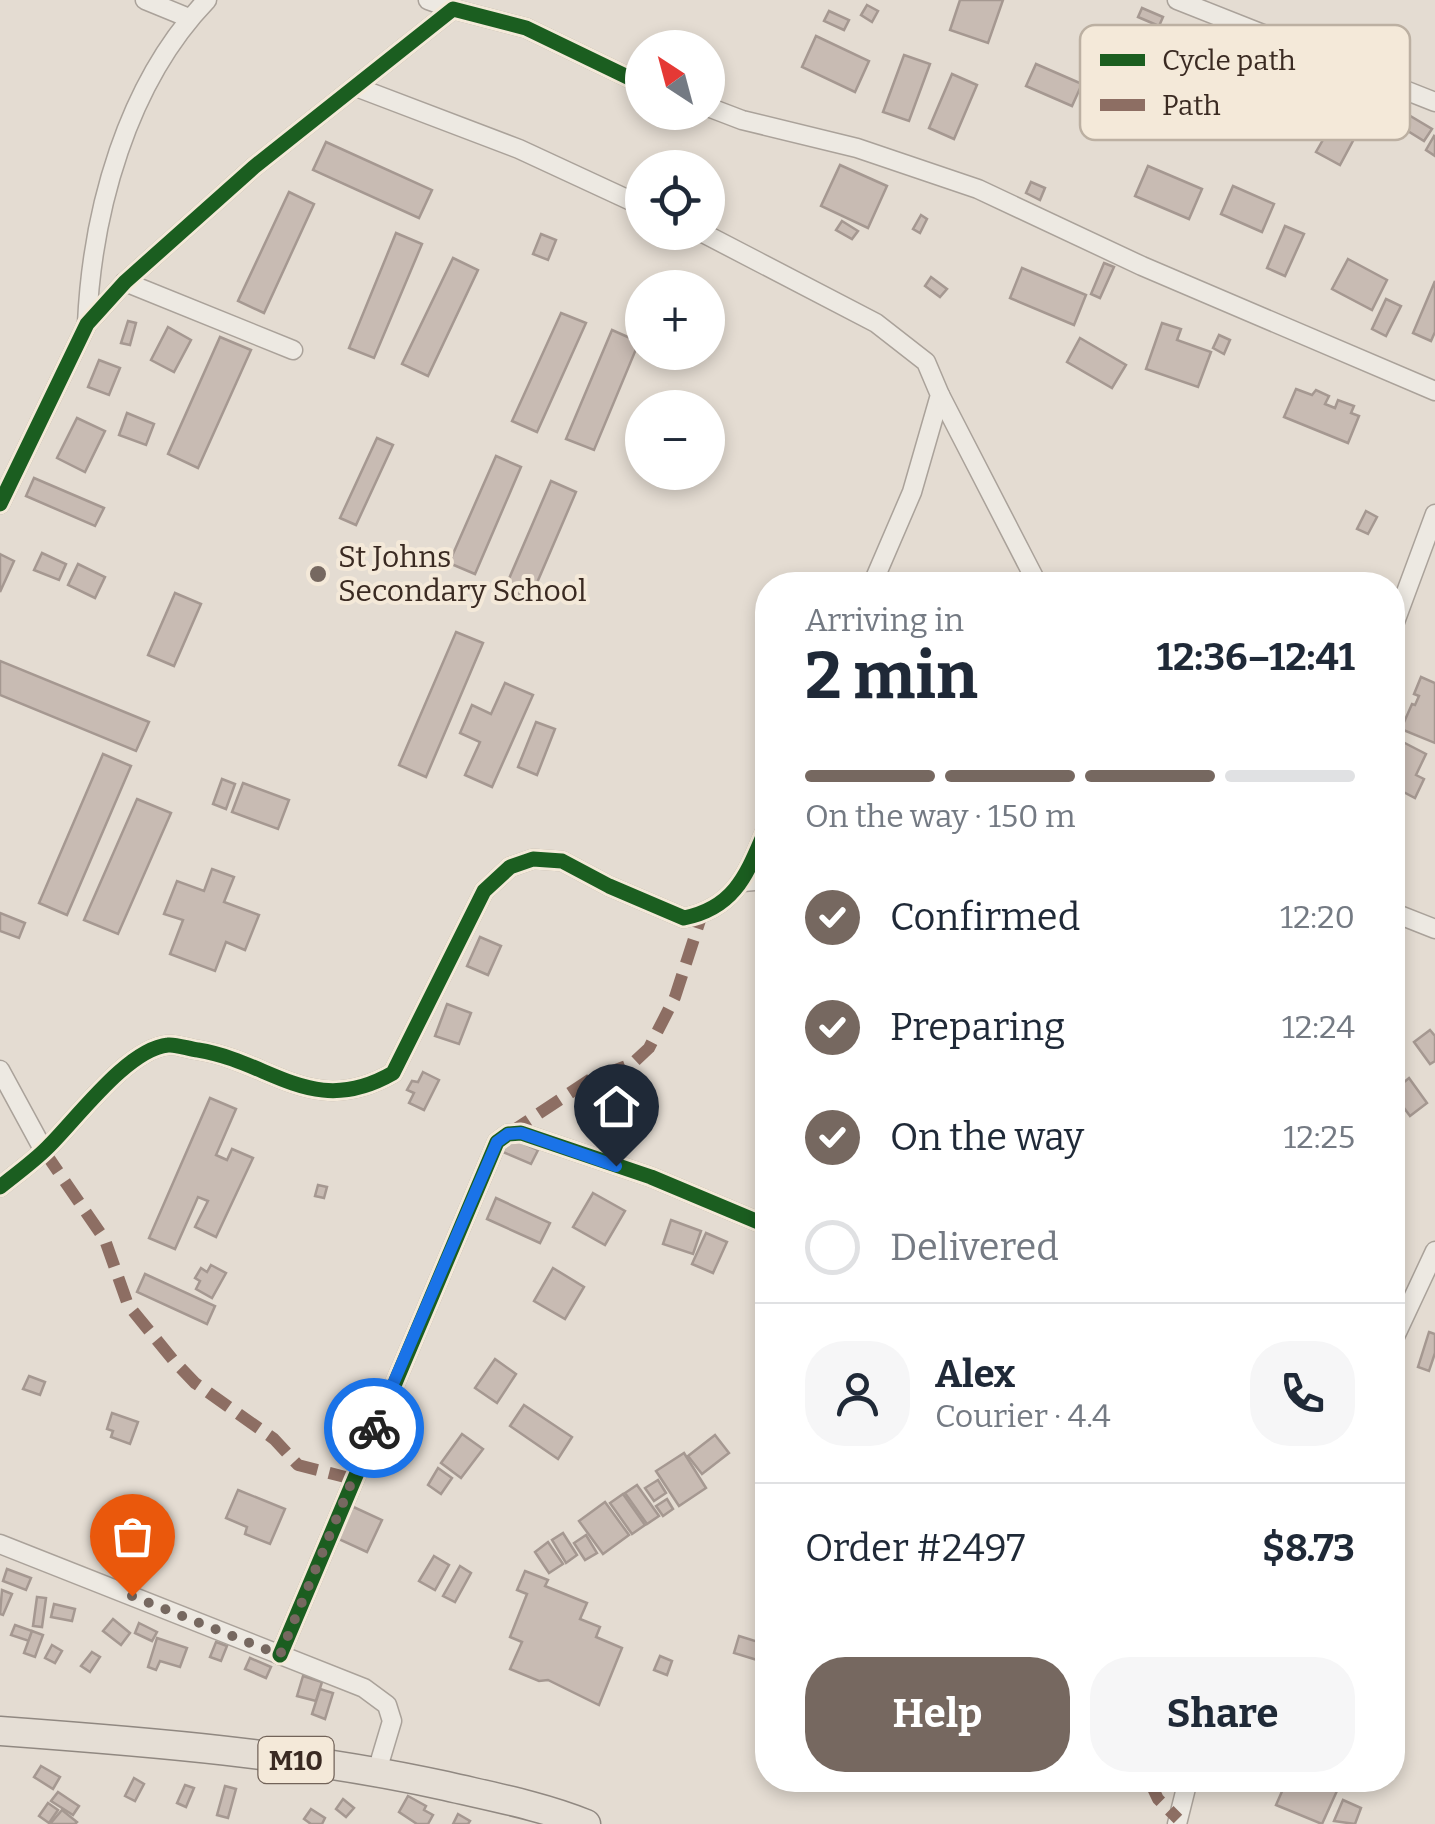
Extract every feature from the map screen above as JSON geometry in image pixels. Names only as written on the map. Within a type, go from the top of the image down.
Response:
[{"type":"main road","name":"M10","points":[[0,1731],[177,1744],[377,1771],[514,1802],[586,1824]]},
{"type":"street","points":[[145,0],[189,18]]},
{"type":"street","points":[[88,324],[90,274],[114,173],[157,62],[207,0]]},
{"type":"street","points":[[428,0],[526,28],[625,76]]},
{"type":"street","points":[[1177,0],[1240,25]]},
{"type":"street","points":[[0,504],[88,324],[125,282],[254,166],[454,9]]},
{"type":"street","points":[[356,88],[519,149],[625,198]]},
{"type":"street","points":[[1410,92],[1435,102]]},
{"type":"street","points":[[725,114],[857,148],[978,189],[1178,282],[1435,391]]},
{"type":"street","points":[[725,244],[876,323],[926,362],[1031,572]]},
{"type":"street","points":[[125,282],[293,350]]},
{"type":"street","points":[[878,572],[912,492],[940,395]]},
{"type":"street","points":[[1405,595],[1435,514]]},
{"type":"street","points":[[0,1187],[44,1151],[135,1058],[168,1045],[219,1054],[306,1090],[373,1085],[393,1073],[484,891],[510,866],[534,859],[562,861],[684,918],[718,906],[743,882],[755,855]]},
{"type":"street","points":[[743,882],[755,881]]},
{"type":"street","points":[[1405,917],[1435,929]]},
{"type":"street","points":[[0,1070],[44,1151]]},
{"type":"street","points":[[280,1655],[497,1142],[508,1134],[521,1133],[651,1177],[755,1221]]},
{"type":"street","points":[[1405,1315],[1435,1251]]},
{"type":"street","points":[[0,1544],[364,1688],[387,1705],[392,1721],[377,1771]]},
{"type":"street","points":[[1177,1824],[1185,1792]]},
{"type":"building","points":[[960,0],[1003,0],[988,43],[950,30]]},
{"type":"building","points":[[867,5],[878,11],[872,22],[861,15]]},
{"type":"building","points":[[1142,8],[1163,17],[1157,25],[1138,17]]},
{"type":"building","points":[[829,11],[849,20],[844,30],[824,21]]},
{"type":"building","points":[[816,36],[869,61],[855,92],[802,67]]},
{"type":"building","points":[[904,55],[930,64],[909,121],[883,112]]},
{"type":"building","points":[[1036,64],[1080,83],[1072,106],[1026,86]]},
{"type":"building","points":[[952,74],[977,85],[954,139],[929,128]]},
{"type":"building","points":[[1410,116],[1432,129],[1424,141],[1410,132]]},
{"type":"building","points":[[1435,137],[1435,156],[1426,150]]},
{"type":"building","points":[[1323,140],[1353,140],[1340,165],[1316,152]]},
{"type":"building","points":[[326,142],[432,190],[419,218],[313,170]]},
{"type":"building","points":[[840,165],[887,186],[868,228],[821,206]]},
{"type":"building","points":[[1148,166],[1202,189],[1189,219],[1135,196]]},
{"type":"building","points":[[1031,182],[1045,188],[1040,200],[1026,193]]},
{"type":"building","points":[[1233,186],[1274,204],[1262,232],[1221,214]]},
{"type":"building","points":[[289,192],[314,204],[264,313],[238,301]]},
{"type":"building","points":[[921,215],[927,219],[920,233],[913,229]]},
{"type":"building","points":[[842,221],[858,231],[852,239],[836,230]]},
{"type":"building","points":[[1285,226],[1304,234],[1285,276],[1267,268]]},
{"type":"building","points":[[396,233],[422,244],[374,358],[349,348]]},
{"type":"building","points":[[541,234],[556,240],[548,260],[533,254]]},
{"type":"building","points":[[453,258],[478,270],[428,376],[402,364]]},
{"type":"building","points":[[1348,259],[1387,280],[1372,310],[1332,289]]},
{"type":"building","points":[[1104,263],[1114,267],[1100,298],[1091,294]]},
{"type":"building","points":[[1022,268],[1086,295],[1074,325],[1010,298]]},
{"type":"building","points":[[931,277],[947,289],[940,297],[925,286]]},
{"type":"building","points":[[1435,281],[1435,332],[1431,341],[1413,333]]},
{"type":"building","points":[[1386,299],[1401,306],[1386,336],[1372,329]]},
{"type":"building","points":[[561,313],[586,323],[537,432],[512,421]]},
{"type":"building","points":[[128,321],[136,323],[130,345],[121,343]]},
{"type":"building","points":[[1162,323],[1181,329],[1177,340],[1211,352],[1198,387],[1146,369]]},
{"type":"building","points":[[168,327],[191,340],[174,372],[151,360]]},
{"type":"building","points":[[612,330],[625,336],[627,370],[594,450],[566,439]]},
{"type":"building","points":[[1219,335],[1230,340],[1224,354],[1213,348]]},
{"type":"building","points":[[220,337],[251,350],[198,468],[168,454]]},
{"type":"building","points":[[1080,338],[1126,365],[1112,388],[1067,362]]},
{"type":"building","points":[[99,360],[120,368],[109,395],[88,387]]},
{"type":"building","points":[[1296,389],[1312,395],[1316,390],[1329,396],[1325,404],[1335,408],[1338,400],[1354,406],[1351,413],[1359,416],[1348,443],[1284,417]]},
{"type":"building","points":[[127,413],[154,424],[146,445],[119,435]]},
{"type":"building","points":[[77,418],[105,431],[85,472],[57,458]]},
{"type":"building","points":[[377,438],[393,445],[356,525],[340,518]]},
{"type":"building","points":[[496,456],[521,467],[475,574],[449,563]]},
{"type":"building","points":[[34,478],[104,508],[95,526],[26,496]]},
{"type":"building","points":[[551,481],[576,492],[530,599],[505,588]]},
{"type":"building","points":[[1366,511],[1377,517],[1368,534],[1357,529]]},
{"type":"building","points":[[42,553],[66,564],[59,580],[34,570]]},
{"type":"building","points":[[0,554],[14,561],[0,592]]},
{"type":"building","points":[[78,564],[105,577],[95,598],[68,585]]},
{"type":"building","points":[[175,593],[201,604],[174,666],[148,655]]},
{"type":"building","points":[[456,632],[483,643],[426,777],[399,765]]},
{"type":"building","points":[[0,661],[149,722],[136,751],[0,695]]},
{"type":"building","points":[[1421,677],[1435,683],[1435,743],[1405,731],[1405,720],[1419,696],[1414,694]]},
{"type":"building","points":[[505,683],[533,695],[492,787],[465,775],[480,742],[460,733],[472,705],[491,714]]},
{"type":"building","points":[[536,722],[555,729],[537,775],[518,767]]},
{"type":"building","points":[[1405,743],[1426,754],[1416,775],[1424,779],[1415,798],[1405,793]]},
{"type":"building","points":[[103,754],[131,766],[67,915],[39,903]]},
{"type":"building","points":[[222,779],[235,784],[226,809],[213,804]]},
{"type":"building","points":[[243,783],[289,800],[278,829],[232,812]]},
{"type":"building","points":[[137,799],[171,813],[118,934],[84,920]]},
{"type":"building","points":[[212,869],[234,877],[224,902],[259,915],[245,950],[226,942],[215,971],[170,954],[183,920],[164,914],[177,881],[204,891]]},
{"type":"building","points":[[0,913],[25,923],[19,938],[0,931]]},
{"type":"building","points":[[480,937],[501,946],[488,975],[467,966]]},
{"type":"building","points":[[447,1004],[471,1013],[459,1044],[435,1036]]},
{"type":"building","points":[[1430,1030],[1435,1036],[1435,1061],[1430,1064],[1414,1042]]},
{"type":"building","points":[[423,1072],[439,1080],[424,1110],[409,1103],[414,1093],[407,1090]]},
{"type":"building","points":[[1409,1078],[1427,1103],[1410,1116],[1405,1109],[1405,1081]]},
{"type":"building","points":[[210,1098],[236,1109],[216,1155],[227,1160],[232,1149],[253,1158],[216,1237],[195,1227],[208,1201],[198,1197],[175,1249],[149,1238]]},
{"type":"building","points":[[509,1137],[538,1150],[531,1164],[503,1152]]},
{"type":"building","points":[[318,1185],[327,1187],[324,1198],[315,1196]]},
{"type":"building","points":[[593,1193],[625,1211],[605,1245],[573,1227]]},
{"type":"building","points":[[496,1198],[550,1223],[540,1243],[487,1219]]},
{"type":"building","points":[[671,1220],[701,1231],[693,1254],[663,1244]]},
{"type":"building","points":[[706,1233],[727,1242],[713,1273],[692,1264]]},
{"type":"building","points":[[211,1265],[226,1273],[212,1298],[196,1289],[200,1281],[195,1278],[201,1268],[207,1272]]},
{"type":"building","points":[[553,1268],[584,1287],[565,1319],[534,1301]]},
{"type":"building","points":[[145,1274],[215,1306],[207,1324],[137,1292]]},
{"type":"building","points":[[1429,1332],[1435,1334],[1435,1353],[1429,1371],[1418,1367]]},
{"type":"building","points":[[495,1359],[516,1374],[497,1403],[475,1388]]},
{"type":"building","points":[[29,1376],[45,1382],[40,1395],[23,1389]]},
{"type":"building","points":[[524,1405],[572,1437],[558,1459],[510,1426]]},
{"type":"building","points":[[112,1413],[138,1422],[130,1444],[111,1437],[113,1431],[107,1429]]},
{"type":"building","points":[[462,1434],[483,1449],[461,1478],[441,1463]]},
{"type":"building","points":[[715,1435],[729,1453],[702,1474],[688,1456]]},
{"type":"building","points":[[684,1453],[706,1488],[679,1506],[656,1471]]},
{"type":"building","points":[[438,1468],[452,1478],[441,1494],[428,1485]]},
{"type":"building","points":[[658,1480],[666,1493],[654,1501],[645,1488]]},
{"type":"building","points":[[637,1485],[659,1516],[647,1524],[625,1493]]},
{"type":"building","points":[[238,1490],[285,1509],[270,1544],[245,1534],[247,1527],[226,1518]]},
{"type":"building","points":[[623,1494],[645,1525],[632,1534],[610,1503]]},
{"type":"building","points":[[667,1499],[673,1509],[663,1516],[656,1506]]},
{"type":"building","points":[[605,1502],[629,1535],[603,1554],[579,1521]]},
{"type":"building","points":[[347,1504],[382,1520],[367,1552],[332,1536]]},
{"type":"building","points":[[563,1533],[577,1555],[566,1563],[552,1540]]},
{"type":"building","points":[[586,1535],[597,1553],[585,1560],[574,1543]]},
{"type":"building","points":[[548,1542],[563,1564],[549,1573],[535,1552]]},
{"type":"building","points":[[434,1556],[449,1565],[435,1590],[419,1581]]},
{"type":"building","points":[[460,1566],[471,1573],[455,1602],[443,1596]]},
{"type":"building","points":[[7,1569],[31,1578],[26,1590],[3,1581]]},
{"type":"building","points":[[525,1571],[548,1580],[545,1586],[587,1603],[580,1619],[600,1627],[596,1637],[622,1648],[599,1705],[548,1680],[539,1681],[510,1669],[522,1642],[510,1637],[527,1594],[517,1590]]},
{"type":"building","points":[[2,1590],[12,1594],[3,1615],[0,1614]]},
{"type":"building","points":[[37,1597],[46,1598],[42,1627],[33,1626]]},
{"type":"building","points":[[54,1604],[75,1609],[72,1621],[51,1617]]},
{"type":"building","points":[[113,1619],[130,1633],[121,1645],[103,1631]]},
{"type":"building","points":[[139,1623],[157,1632],[152,1641],[135,1633]]},
{"type":"building","points":[[15,1625],[32,1631],[29,1641],[11,1635]]},
{"type":"building","points":[[32,1631],[43,1635],[35,1657],[24,1653]]},
{"type":"building","points":[[739,1636],[755,1641],[755,1659],[734,1653]]},
{"type":"building","points":[[157,1638],[187,1648],[180,1667],[160,1661],[156,1670],[148,1667]]},
{"type":"building","points":[[216,1642],[227,1646],[221,1661],[210,1657]]},
{"type":"building","points":[[52,1645],[62,1651],[55,1663],[45,1658]]},
{"type":"building","points":[[92,1652],[100,1657],[90,1672],[81,1666]]},
{"type":"building","points":[[660,1656],[672,1661],[667,1675],[654,1670]]},
{"type":"building","points":[[250,1658],[271,1667],[266,1678],[245,1669]]},
{"type":"building","points":[[303,1676],[322,1682],[316,1701],[297,1696]]},
{"type":"building","points":[[320,1689],[333,1693],[325,1719],[312,1714]]},
{"type":"building","points":[[41,1766],[60,1777],[53,1789],[34,1777]]},
{"type":"building","points":[[134,1778],[144,1784],[135,1801],[125,1796]]},
{"type":"building","points":[[185,1785],[194,1788],[186,1807],[177,1803]]},
{"type":"building","points":[[225,1786],[236,1789],[228,1818],[217,1815]]},
{"type":"building","points":[[58,1792],[79,1806],[73,1815],[51,1801]]},
{"type":"building","points":[[1282,1792],[1336,1792],[1322,1824],[1276,1805]]},
{"type":"building","points":[[408,1796],[433,1815],[428,1824],[417,1824],[399,1812]]},
{"type":"building","points":[[343,1799],[354,1808],[346,1817],[336,1809]]},
{"type":"building","points":[[1343,1800],[1361,1808],[1355,1824],[1334,1821]]},
{"type":"building","points":[[48,1803],[58,1810],[49,1823],[39,1816]]},
{"type":"building","points":[[311,1809],[325,1818],[322,1824],[304,1819]]},
{"type":"building","points":[[62,1810],[77,1822],[50,1824]]},
{"type":"building","points":[[458,1814],[470,1821],[468,1824],[453,1824]]},
{"type":"marked path","points":[[508,1134],[591,1079],[632,1064],[649,1048],[675,997],[702,914]]},
{"type":"marked path","points":[[44,1151],[105,1240],[128,1305],[174,1361],[195,1383],[274,1439],[298,1465],[353,1479]]},
{"type":"marked path","points":[[1155,1792],[1178,1819]]},
{"type":"cycle path","points":[[0,504],[87,324],[125,282],[254,167],[453,9],[526,28],[625,76]]},
{"type":"cycle path","points":[[0,1187],[47,1148],[119,1072],[152,1049],[175,1045],[224,1056],[316,1089],[365,1086],[393,1073],[484,891],[510,867],[533,859],[562,861],[684,918],[702,913],[729,896],[755,853]]},
{"type":"cycle path","points":[[280,1655],[497,1142],[508,1134],[521,1133],[651,1177],[755,1221]]},
{"type":"way so far","points":[[132,1596],[280,1655],[374,1428]]},
{"type":"place","name":"St Johns Secondary School","points":[[318,574]]},
{"type":"route","points":[[374,1428],[497,1142],[508,1134],[521,1133],[616,1166]]}]
